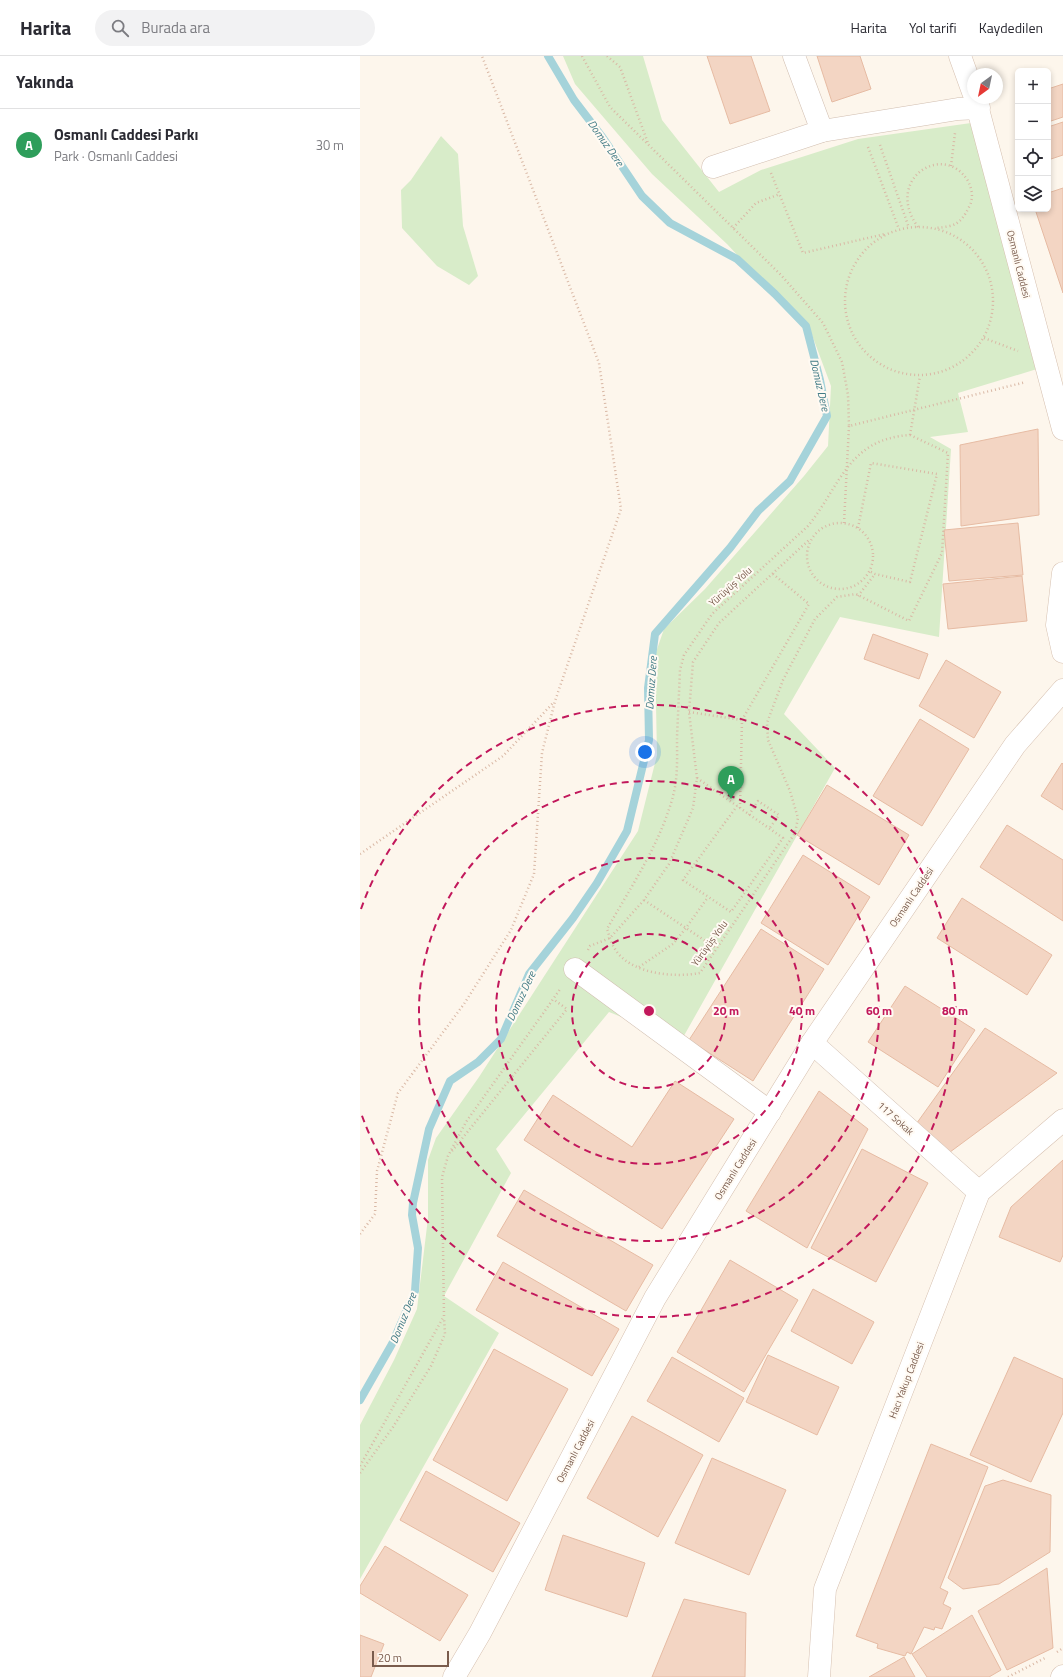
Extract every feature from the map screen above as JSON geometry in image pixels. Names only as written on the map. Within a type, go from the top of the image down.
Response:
[{"type":"street","points":[[794,56],[822,131]]},
{"type":"street","name":"Osmanlı Caddesi","points":[[960,56],[967,85]]},
{"type":"street","points":[[713,167],[822,131],[866,124],[967,103]]},
{"type":"street","name":"Osmanlı Caddesi","points":[[972,104],[1063,429]]},
{"type":"street","points":[[1063,573],[1057,625],[1063,652]]},
{"type":"street","name":"Osmanlı Caddesi","points":[[454,1677],[480,1633],[655,1298],[812,1043],[1015,745],[1063,690]]},
{"type":"street","points":[[575,969],[770,1112]]},
{"type":"street","name":"117 Sokak","points":[[812,1043],[979,1192]]},
{"type":"street","name":"Hacı Yakup Caddesi","points":[[819,1677],[825,1589],[979,1192],[1063,1120]]},
{"type":"path","points":[[360,1234],[375,1214],[377,1171],[398,1093],[464,1004],[511,930],[534,874],[542,753],[555,701],[621,510],[599,363],[482,56]]},
{"type":"path","points":[[582,56],[610,107],[781,275],[823,323],[842,362],[848,395],[849,426],[844,523]]},
{"type":"path","points":[[607,56],[620,67],[649,146]]},
{"type":"path","points":[[951,166],[970,104]]},
{"type":"path","points":[[866,124],[909,228]]},
{"type":"path","points":[[866,124],[899,229]]},
{"type":"path","points":[[778,170],[771,173],[803,253],[888,233],[899,229],[918,226],[933,228],[951,227],[960,223],[971,205],[971,186],[965,176],[951,166],[934,165],[925,167],[913,179],[907,194],[907,202],[911,217],[918,226]]},
{"type":"path","points":[[733,228],[756,203],[780,194]]},
{"type":"path","points":[[888,233],[863,252],[854,264],[847,279],[844,294],[844,310],[854,339],[864,352],[889,370],[920,376],[935,374],[950,369],[969,356],[984,338],[990,324],[993,308],[993,293],[983,263],[974,251],[962,240],[933,228]]},
{"type":"path","points":[[849,426],[914,410],[1045,367],[1037,358],[984,338]]},
{"type":"path","points":[[875,574],[858,596],[908,622],[942,553],[948,453],[910,435],[920,376]]},
{"type":"path","name":"Yürüyüş Yolu","points":[[858,596],[856,594],[837,598],[815,619],[783,680],[766,723],[768,740],[790,791],[798,818],[795,833],[700,972],[688,975],[658,974],[639,967],[626,960],[615,950],[607,928],[635,881],[666,819],[674,792],[680,670],[684,655],[712,614],[808,526],[820,511],[835,484],[856,456],[893,436],[910,435]]},
{"type":"path","points":[[858,528],[871,463],[937,474],[910,582],[875,574],[869,571]]},
{"type":"path","points":[[834,523],[844,523],[858,528],[868,538],[872,548],[873,557],[869,571],[859,583],[840,589],[830,587],[814,577],[809,568],[807,549],[810,539],[824,526],[834,523]]},
{"type":"path","points":[[697,778],[739,807],[769,829],[783,838],[731,912],[683,880],[739,807],[742,720],[809,604],[773,574]]},
{"type":"path","points":[[360,854],[503,756],[555,701]]},
{"type":"path","points":[[688,712],[742,720]]},
{"type":"path","points":[[749,815],[758,801],[779,815],[769,829]]},
{"type":"path","points":[[639,967],[673,944],[708,897]]},
{"type":"path","points":[[644,900],[716,948]]},
{"type":"path","points":[[448,1156],[567,1009],[553,999]]},
{"type":"path","points":[[360,1473],[393,1427],[431,1366],[445,1334],[444,1316]]},
{"type":"path","points":[[1056,1652],[1063,1648]]},
{"type":"path","points":[[1008,1677],[1049,1655]]},
{"type":"green space","points":[[563,56],[643,56],[662,120],[719,192],[761,170],[858,139],[971,123],[1037,369],[958,393],[968,432],[930,437],[951,449],[939,637],[840,617],[784,714],[835,768],[681,1041],[609,1012],[496,1149],[511,1173],[444,1296],[499,1333],[360,1579],[360,1425],[394,1360],[417,1309],[428,1218],[428,1160],[436,1138],[479,1077],[638,831],[657,755],[655,655],[664,629],[705,589],[804,476],[828,446],[831,386],[812,335],[727,244],[652,174],[575,84]]},
{"type":"green space","points":[[441,136],[458,154],[463,226],[478,276],[469,285],[437,266],[402,228],[401,190],[411,180]]},
{"type":"building","points":[[707,56],[751,56],[770,111],[730,124]]},
{"type":"building","points":[[817,56],[860,56],[871,89],[832,102]]},
{"type":"building","points":[[1063,84],[1063,117],[1051,121],[1051,104],[1051,88]]},
{"type":"building","points":[[1063,122],[1063,155],[1051,159],[1051,140],[1051,126]]},
{"type":"building","points":[[1063,188],[1063,293],[1036,212],[1051,212],[1051,192]]},
{"type":"building","points":[[1038,429],[1039,515],[961,526],[960,445]]},
{"type":"building","points":[[1018,523],[1023,575],[949,581],[944,530]]},
{"type":"building","points":[[1022,576],[1027,621],[948,629],[943,584]]},
{"type":"building","points":[[873,634],[928,654],[919,679],[864,659]]},
{"type":"building","points":[[946,660],[1001,692],[974,738],[919,706]]},
{"type":"building","points":[[920,719],[969,749],[922,826],[873,796]]},
{"type":"building","points":[[1062,763],[1063,764],[1063,810],[1041,796]]},
{"type":"building","points":[[827,785],[909,835],[879,885],[797,835]]},
{"type":"building","points":[[1007,825],[1063,860],[1063,921],[980,867]]},
{"type":"building","points":[[803,855],[870,897],[828,965],[761,923]]},
{"type":"building","points":[[962,898],[1052,955],[1027,995],[937,938]]},
{"type":"building","points":[[761,929],[824,969],[753,1081],[689,1040]]},
{"type":"building","points":[[905,986],[975,1030],[938,1087],[868,1042]]},
{"type":"building","points":[[985,1028],[1057,1073],[946,1155],[914,1127]]},
{"type":"building","points":[[675,1081],[734,1119],[662,1229],[524,1140],[553,1095],[632,1147]]},
{"type":"building","points":[[819,1091],[868,1129],[807,1248],[746,1211]]},
{"type":"building","points":[[862,1149],[928,1183],[876,1282],[811,1248]]},
{"type":"building","points":[[1063,1160],[1063,1255],[1060,1262],[999,1237],[1011,1207]]},
{"type":"building","points":[[524,1190],[653,1265],[626,1311],[497,1236]]},
{"type":"building","points":[[730,1260],[798,1300],[744,1392],[677,1352]]},
{"type":"building","points":[[503,1262],[619,1329],[592,1376],[476,1310]]},
{"type":"building","points":[[813,1289],[874,1322],[852,1364],[791,1331]]},
{"type":"building","points":[[494,1349],[568,1389],[507,1501],[433,1460]]},
{"type":"building","points":[[768,1355],[839,1387],[817,1435],[746,1402]]},
{"type":"building","points":[[672,1357],[744,1398],[719,1442],[647,1401]]},
{"type":"building","points":[[1014,1357],[1063,1379],[1063,1413],[1031,1482],[970,1455]]},
{"type":"building","points":[[632,1416],[703,1455],[658,1537],[587,1498]]},
{"type":"building","points":[[931,1444],[988,1467],[940,1588],[948,1592],[943,1604],[951,1608],[942,1629],[935,1627],[934,1630],[924,1627],[911,1654],[907,1652],[905,1656],[877,1648],[878,1644],[856,1636]]},
{"type":"building","points":[[712,1458],[786,1490],[749,1575],[675,1543]]},
{"type":"building","points":[[426,1471],[520,1523],[493,1572],[400,1520]]},
{"type":"building","points":[[1003,1480],[1051,1495],[1050,1552],[999,1584],[963,1589],[948,1578],[985,1486]]},
{"type":"building","points":[[563,1535],[645,1563],[627,1617],[545,1590]]},
{"type":"building","points":[[385,1546],[468,1595],[440,1641],[360,1593],[360,1586]]},
{"type":"building","points":[[1047,1568],[1053,1648],[1007,1670],[978,1611]]},
{"type":"building","points":[[684,1599],[746,1613],[745,1677],[652,1677]]},
{"type":"building","points":[[972,1615],[1001,1670],[989,1677],[927,1677],[912,1654]]},
{"type":"building","points":[[360,1635],[384,1644],[371,1677],[360,1677]]},
{"type":"building","points":[[904,1657],[915,1677],[869,1677]]},
{"type":"waterway","name":"Domuz Dere","points":[[360,1400],[392,1344],[415,1291],[418,1248],[412,1215],[413,1203],[429,1129],[450,1081],[478,1062],[501,1039],[529,974],[573,918],[597,883],[627,831],[649,740],[648,688],[655,634],[730,548],[758,511],[790,481],[827,416],[820,380],[806,326],[775,294],[737,259],[670,223],[642,196],[603,138],[574,100],[548,56]]},
{"type":"place","name":"Osmanlı Caddesi Parkı","points":[[731,799]]}]
